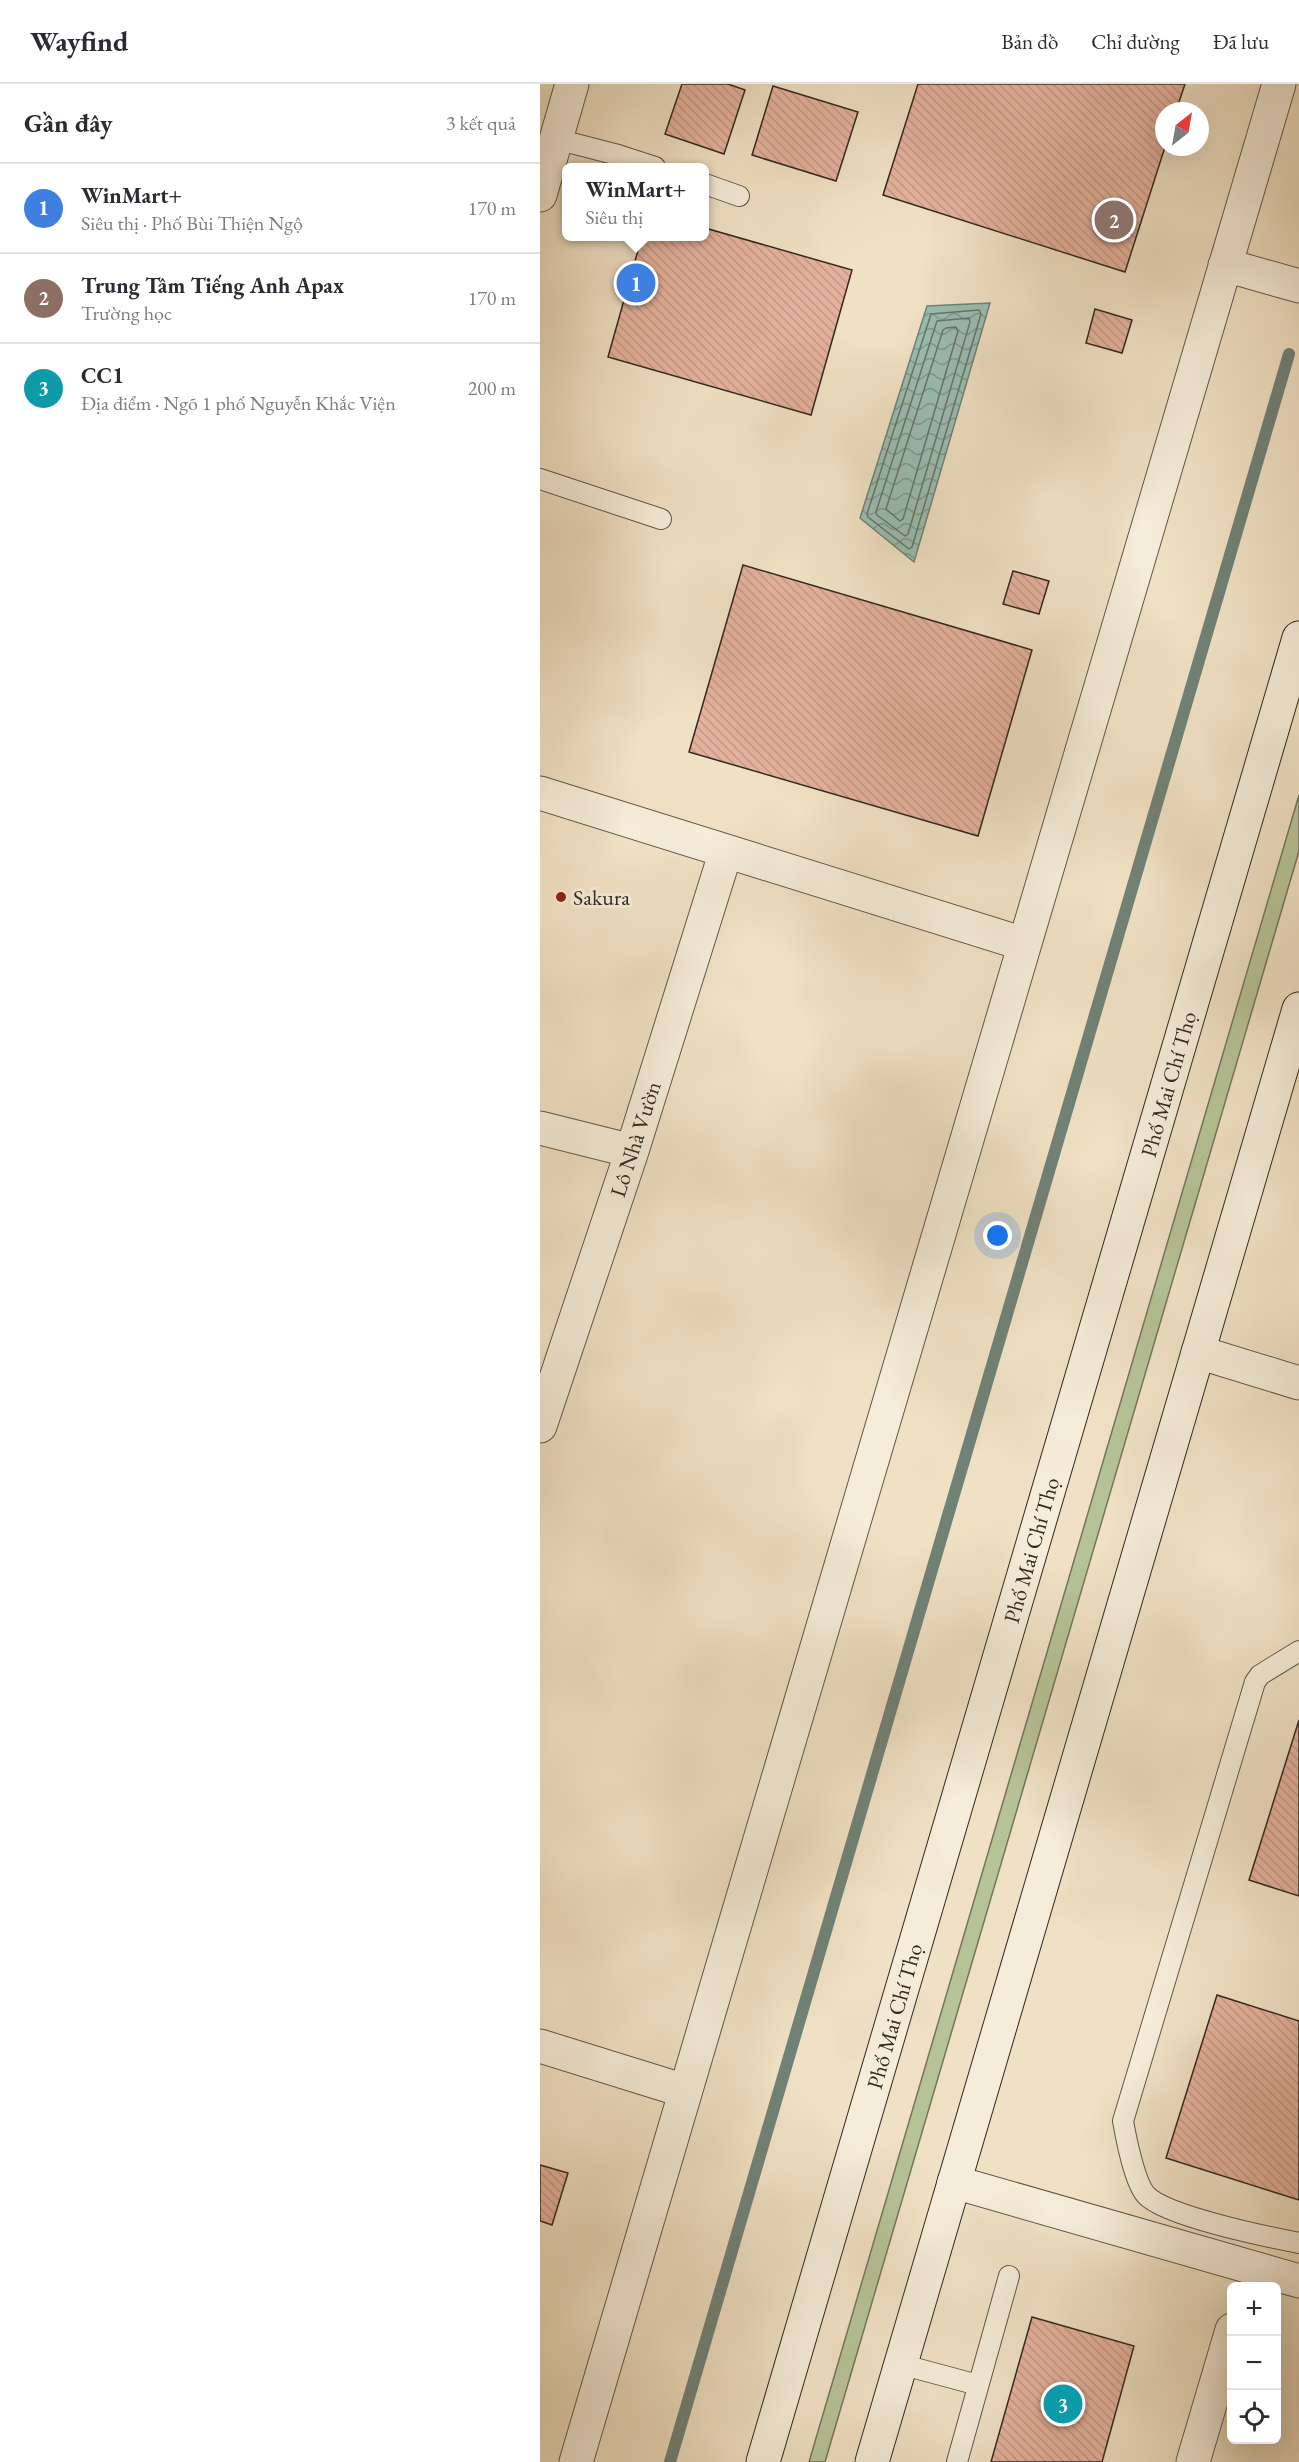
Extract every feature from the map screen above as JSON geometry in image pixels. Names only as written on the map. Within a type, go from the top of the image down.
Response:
[{"type":"street","points":[[540,195],[572,84]]},
{"type":"street","points":[[576,2462],[1279,84]]},
{"type":"street","points":[[1225,265],[1299,286]]},
{"type":"street","name":"Phố Mai Chí Thọ","points":[[763,2462],[1299,638]]},
{"type":"street","points":[[540,793],[1024,944]]},
{"type":"street","name":"Lô Nhà Vườn","points":[[540,1426],[632,1150],[726,851]]},
{"type":"street","points":[[872,2462],[1299,1009]]},
{"type":"street","points":[[540,1128],[632,1150]]},
{"type":"street","points":[[1198,1352],[1299,1383]]},
{"type":"street","points":[[540,2046],[685,2091]]},
{"type":"street","points":[[954,2182],[1247,2276],[1299,2281]]},
{"type":"street","points":[[1193,2462],[1230,2336]]},
{"type":"lane","points":[[555,139],[641,163]]},
{"type":"lane","points":[[709,185],[739,196]]},
{"type":"lane","points":[[540,479],[661,519]]},
{"type":"lane","points":[[1299,1651],[1260,1675],[1255,1682],[1123,2121],[1140,2184],[1146,2196],[1156,2204],[1180,2214],[1299,2242]]},
{"type":"lane","points":[[957,2462],[1009,2276]]},
{"type":"lane","points":[[900,2364],[978,2385]]},
{"type":"green space","points":[[1299,795],[1299,851],[825,2462],[809,2462]]},
{"type":"water","points":[[990,303],[914,562],[860,518],[927,306]]},
{"type":"building","points":[[682,84],[728,84],[745,90],[724,154],[665,134]]},
{"type":"building","points":[[918,84],[1185,84],[1179,102],[1155,102],[1155,156],[1162,156],[1125,272],[883,195]]},
{"type":"building","points":[[773,86],[858,112],[836,181],[752,155]]},
{"type":"building","points":[[709,229],[852,270],[811,415],[608,357],[641,241],[709,241]]},
{"type":"building","points":[[1095,309],[1132,320],[1122,353],[1086,343]]},
{"type":"building","points":[[743,565],[1032,650],[978,836],[689,752]]},
{"type":"building","points":[[1013,571],[1049,581],[1039,614],[1003,604]]},
{"type":"building","points":[[1299,1720],[1299,1896],[1249,1880]]},
{"type":"building","points":[[1217,1995],[1299,2021],[1299,2200],[1166,2158]]},
{"type":"building","points":[[540,2165],[568,2173],[552,2225],[540,2221]]},
{"type":"building","points":[[1032,2317],[1134,2346],[1102,2462],[991,2462]]},
{"type":"waterway","points":[[670,2462],[1289,354]]},
{"type":"place","name":"Trung Tâm Tiếng Anh Apax","points":[[1114,220]]},
{"type":"place","name":"WinMart+","points":[[636,283]]},
{"type":"place","name":"Sakura","points":[[561,897]]},
{"type":"place","name":"CC1","points":[[1063,2404]]}]
